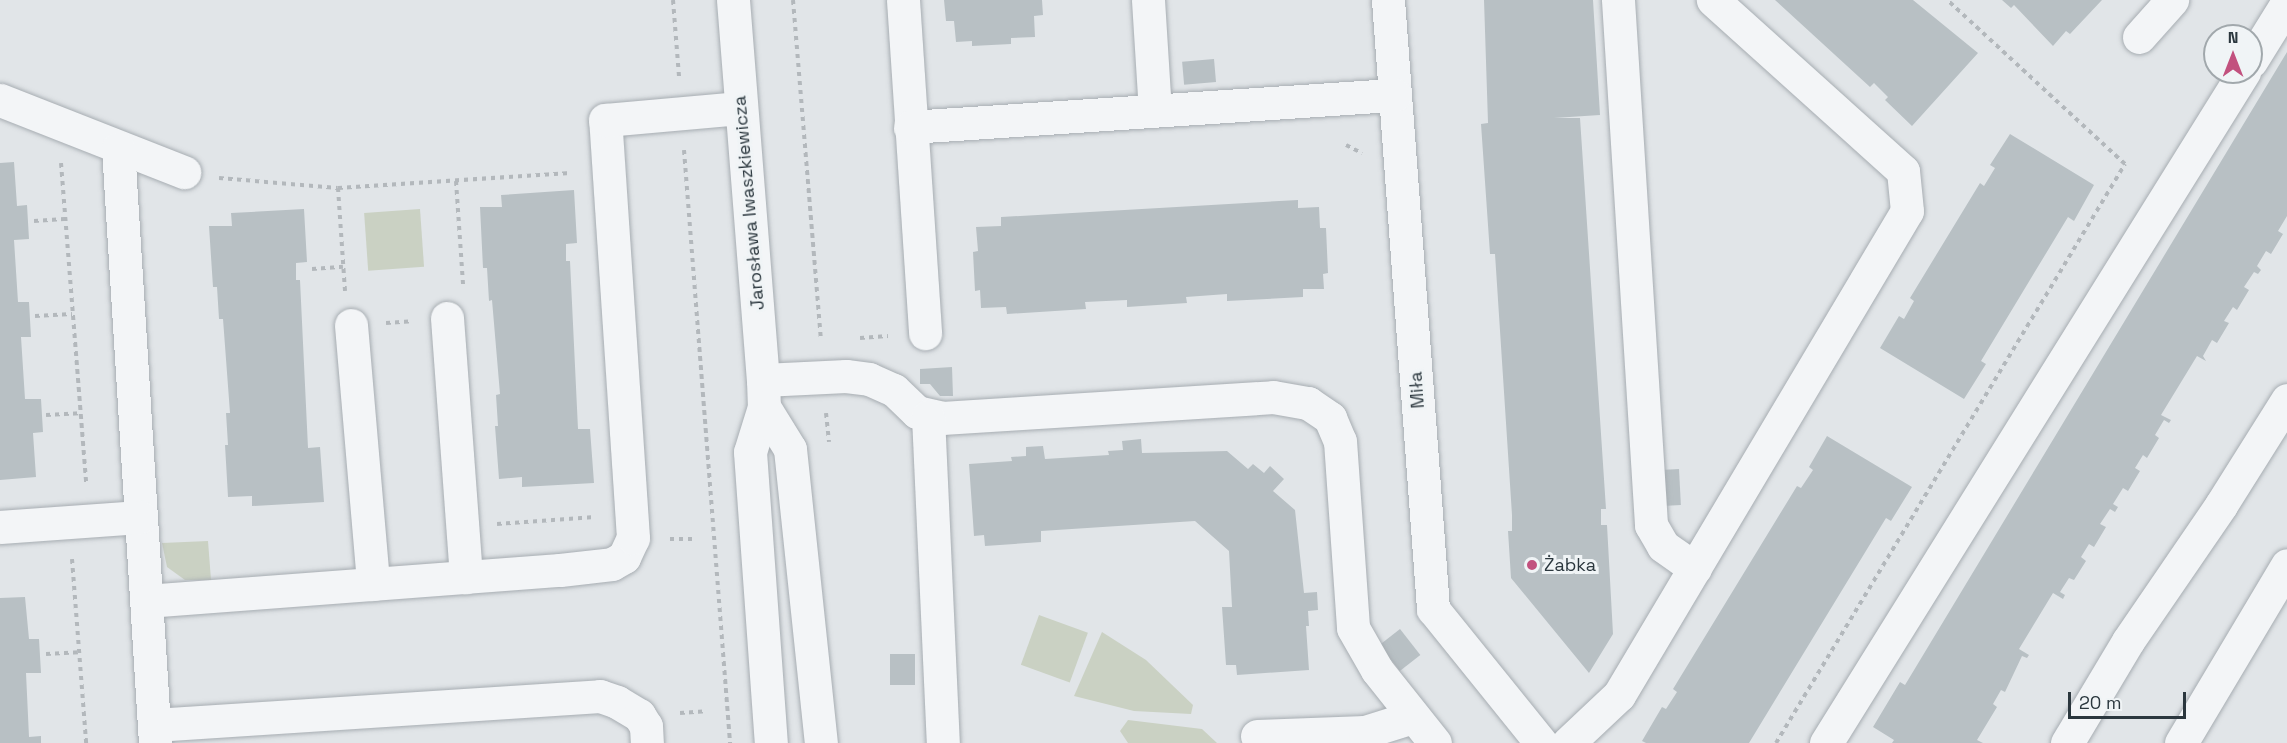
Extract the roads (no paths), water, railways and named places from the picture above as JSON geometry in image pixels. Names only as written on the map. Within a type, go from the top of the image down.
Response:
[{"type":"street","name":"Jarosława Iwaszkiewicza","points":[[733,0],[764,394],[750,452],[771,743]]},
{"type":"street","points":[[903,0],[925,333]]},
{"type":"street","points":[[1148,0],[1155,110]]},
{"type":"street","name":"Miła","points":[[1388,0],[1433,609],[1541,743]]},
{"type":"street","points":[[1618,0],[1651,525],[1663,546],[1695,568]]},
{"type":"street","points":[[1568,743],[1619,695],[1854,297],[1900,227],[1909,198],[1903,171],[1713,0]]},
{"type":"street","points":[[2139,37],[2172,0]]},
{"type":"street","points":[[2263,42],[2287,3]]},
{"type":"street","points":[[1826,743],[2237,84]]},
{"type":"street","points":[[910,127],[1395,95]]},
{"type":"street","points":[[0,100],[184,172]]},
{"type":"street","points":[[146,601],[612,564],[630,549],[633,538],[605,120],[740,108]]},
{"type":"street","points":[[118,148],[154,734],[600,696],[617,702],[639,715],[646,726],[647,743]]},
{"type":"street","points":[[455,306],[466,577]]},
{"type":"street","points":[[351,325],[373,584]]},
{"type":"street","points":[[764,394],[846,376],[869,379],[888,387],[917,412],[927,416],[959,418],[1273,397],[1308,403],[1330,418],[1342,455],[1353,628],[1377,670],[1435,743]]},
{"type":"street","name":"Jarosława Iwaszkiewicza","points":[[764,394],[790,449],[821,743]]},
{"type":"street","points":[[2067,743],[2127,641],[2222,505],[2287,400]]},
{"type":"street","points":[[927,416],[943,743]]},
{"type":"street","points":[[0,527],[141,517]]},
{"type":"street","points":[[2181,743],[2287,565]]},
{"type":"street","points":[[1257,736],[1365,732],[1413,717]]},
{"type":"place","name":"Żabka","points":[[1532,565]]}]
